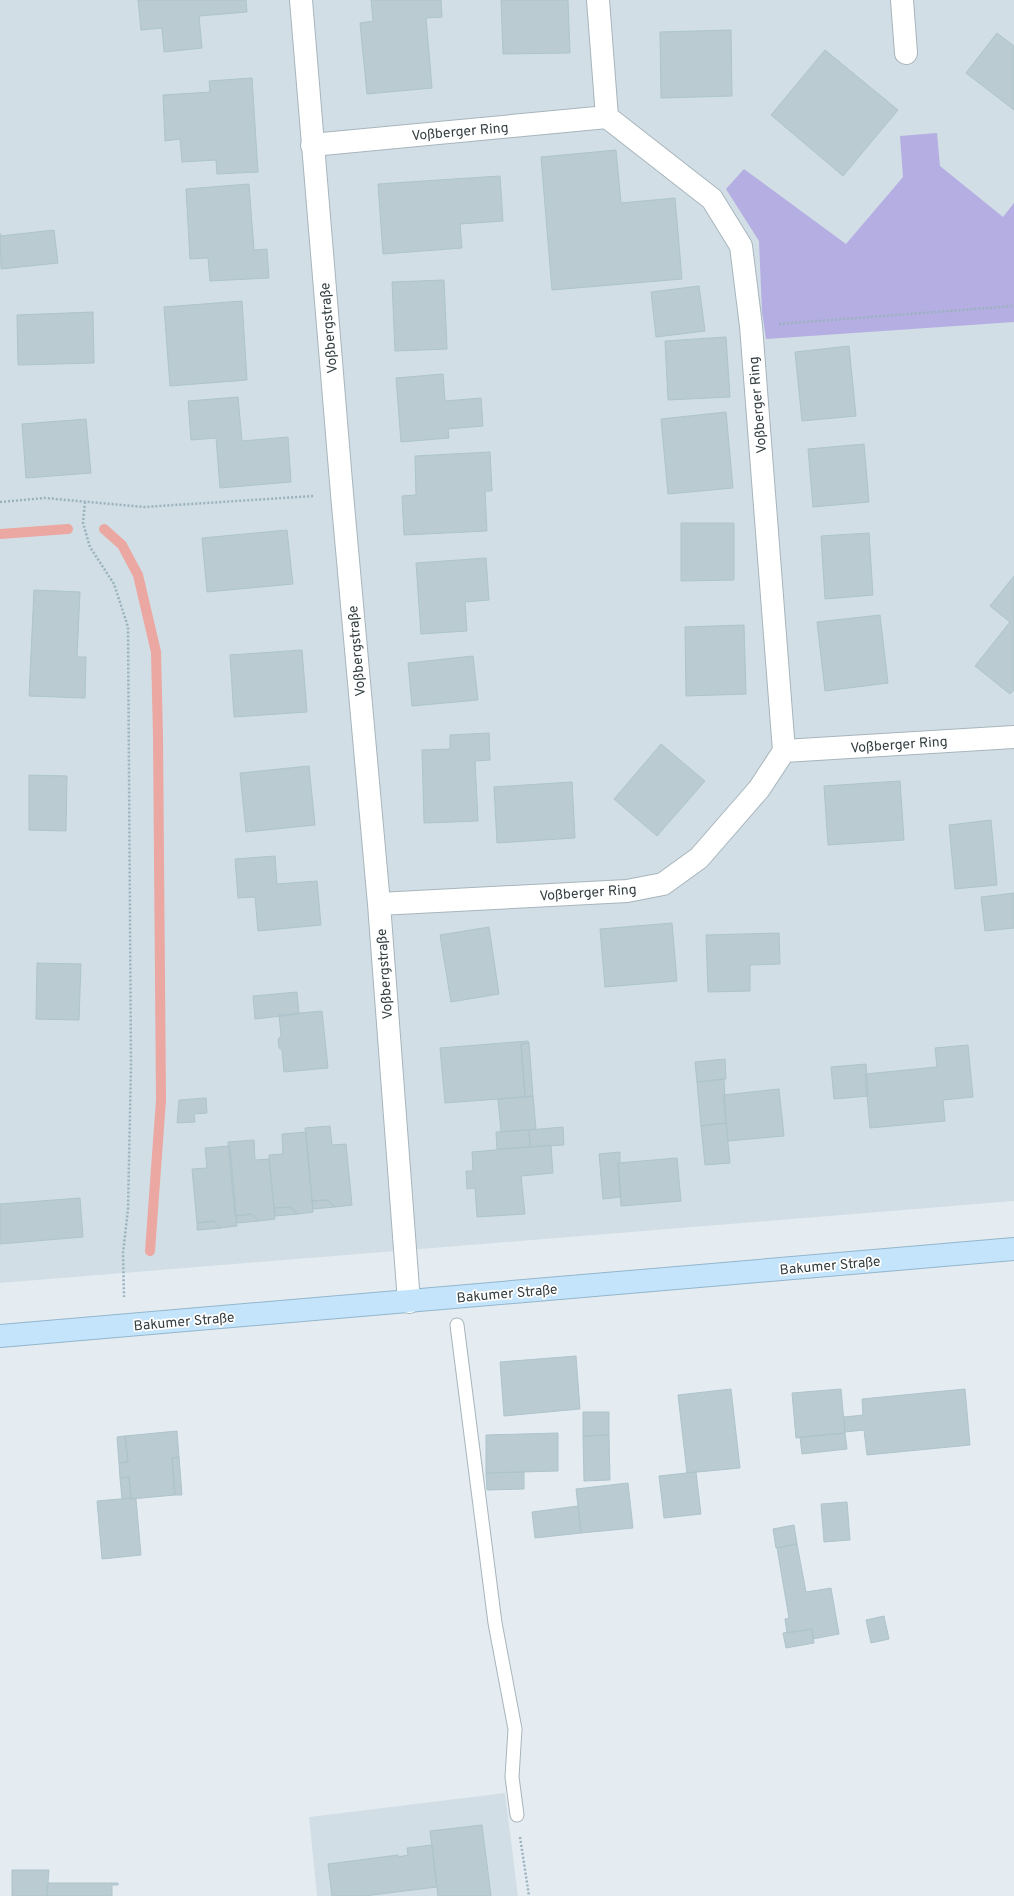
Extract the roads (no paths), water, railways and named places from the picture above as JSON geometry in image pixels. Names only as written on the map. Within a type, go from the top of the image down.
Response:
[{"type":"main road","name":"Bakumer Straße","points":[[0,1336],[1014,1249]]},
{"type":"street","name":"Voßbergstraße","points":[[301,0],[312,145],[378,904],[409,1302]]},
{"type":"street","points":[[598,0],[607,117]]},
{"type":"street","points":[[902,0],[906,52]]},
{"type":"street","name":"Voßberger Ring","points":[[312,145],[607,117],[712,198],[741,246],[751,326],[784,751],[759,789],[699,858],[663,884],[627,892],[378,904]]},
{"type":"street","name":"Voßberger Ring","points":[[784,751],[1014,737]]},
{"type":"lane","points":[[456,1324],[495,1623],[515,1729],[512,1777],[517,1815]]},
{"type":"waterway","points":[[0,534],[68,529]]},
{"type":"waterway","points":[[104,529],[122,545],[138,575],[156,652],[161,1100],[150,1251]]}]
